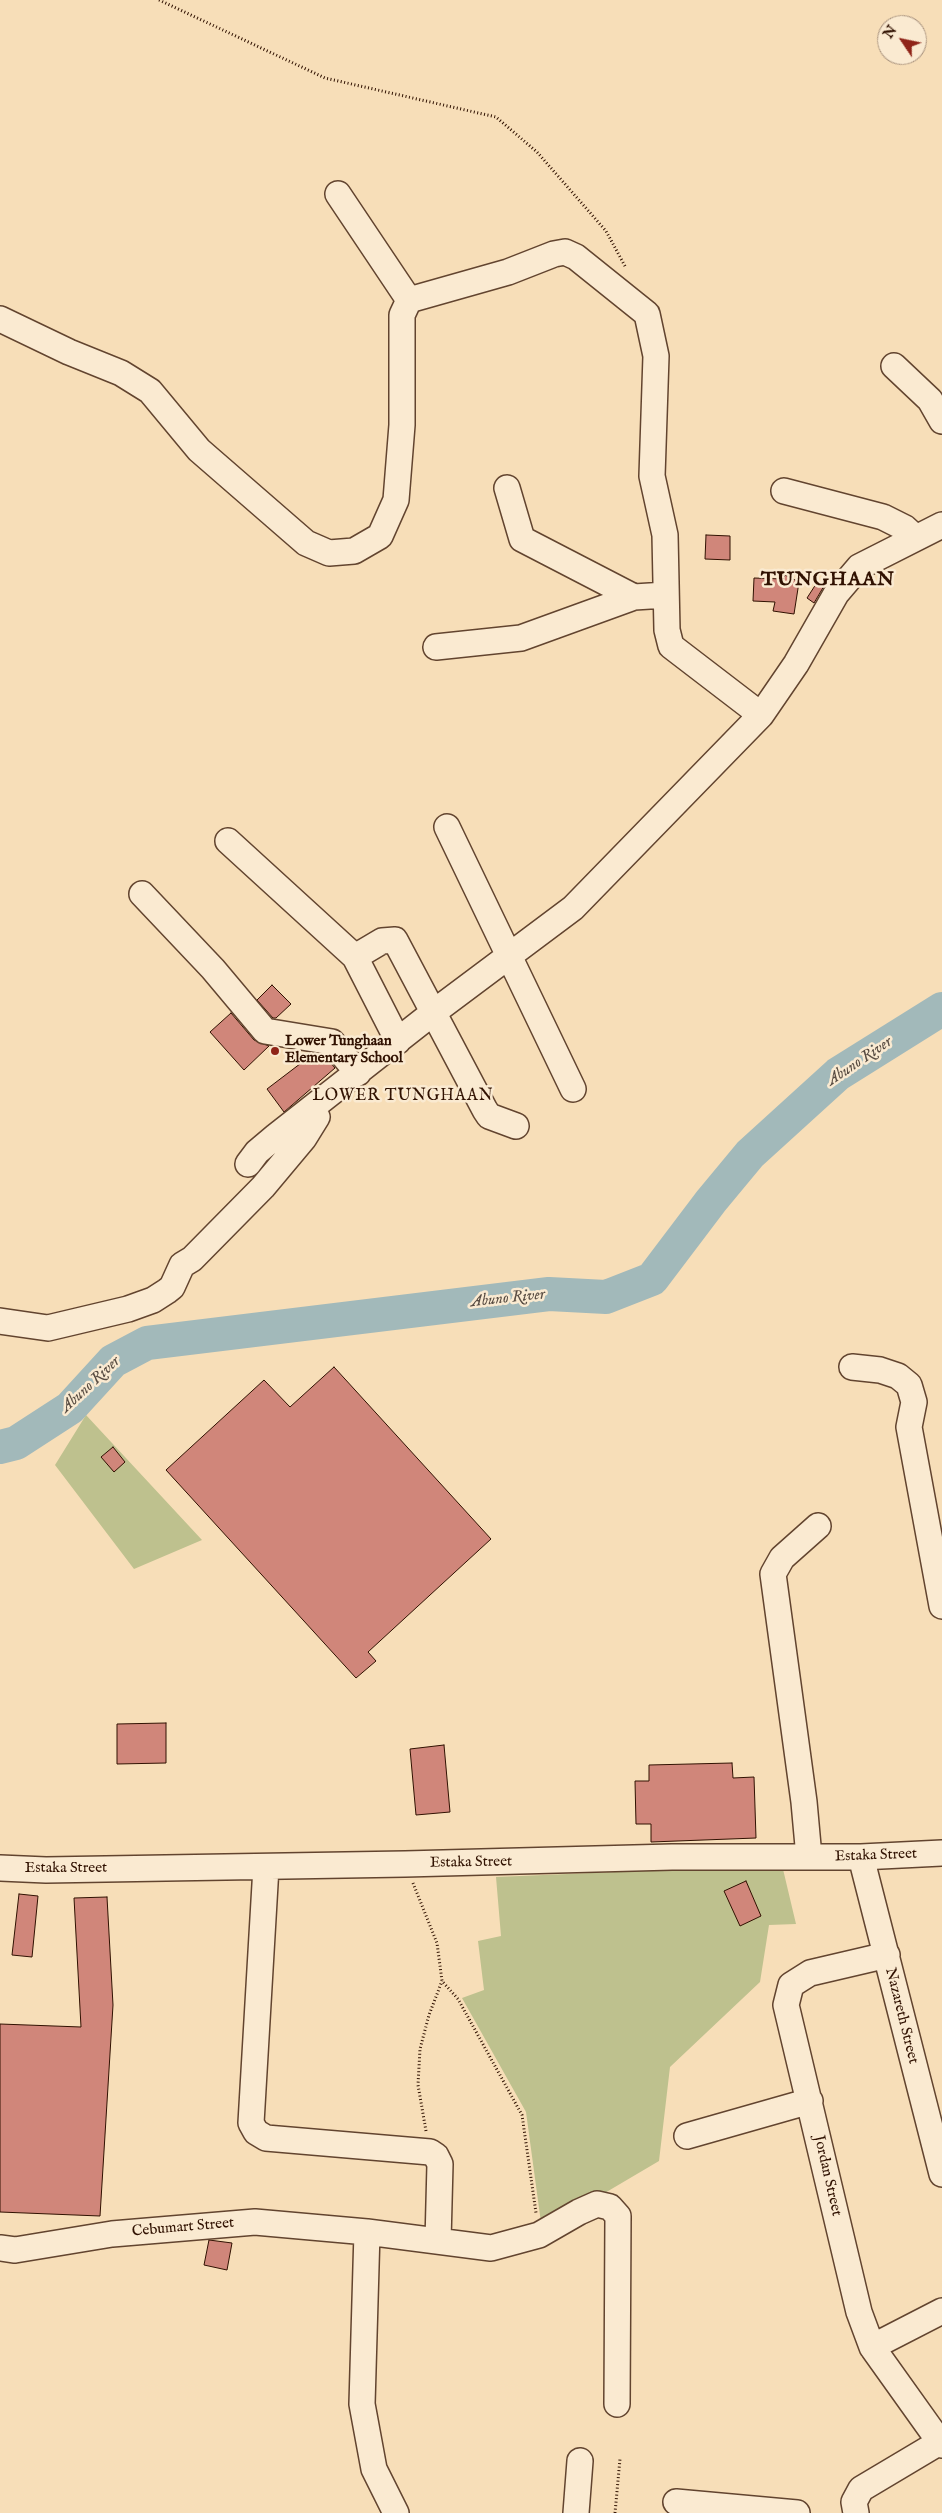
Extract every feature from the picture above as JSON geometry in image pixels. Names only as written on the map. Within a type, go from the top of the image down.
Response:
[{"type":"street","points":[[338,194],[409,300]]},
{"type":"street","points":[[409,300],[460,287],[565,252],[576,257],[647,314],[656,356],[652,476],[665,535],[667,630],[671,646],[761,715]]},
{"type":"street","points":[[0,319],[69,352],[121,373],[150,391],[199,450],[306,543],[329,553],[354,551],[380,536],[396,500],[402,425],[402,315],[409,300]]},
{"type":"street","points":[[894,366],[930,400],[942,421]]},
{"type":"street","points":[[507,488],[522,539],[634,597]]},
{"type":"street","points":[[784,491],[883,517],[905,528],[916,538]]},
{"type":"street","points":[[248,1164],[257,1152],[434,1012],[511,957],[574,908],[761,715],[796,664],[842,587],[859,567],[942,526]]},
{"type":"street","points":[[436,647],[522,638],[634,597],[666,595]]},
{"type":"street","points":[[447,827],[511,957],[572,1089]]},
{"type":"street","points":[[228,841],[355,957],[398,1041]]},
{"type":"street","points":[[142,894],[213,969],[265,1031],[332,1042],[358,1073]]},
{"type":"street","points":[[355,957],[382,941],[395,940],[485,1110],[489,1116],[516,1126]]},
{"type":"street","points":[[0,1321],[48,1328],[128,1309],[153,1300],[167,1291],[172,1287],[182,1265],[192,1259],[263,1187],[304,1138],[317,1117],[313,1108]]},
{"type":"street","points":[[852,1367],[880,1370],[898,1376],[909,1385],[914,1402],[909,1427],[942,1606]]},
{"type":"street","points":[[809,1857],[804,1802],[773,1574],[782,1558],[818,1526]]},
{"type":"street","name":"Estaka Street","points":[[0,1868],[46,1870],[672,1857],[861,1857],[942,1853]]},
{"type":"street","name":"Nazareth Street","points":[[861,1857],[942,2174]]},
{"type":"street","points":[[266,1866],[251,2123],[256,2132],[266,2138],[430,2152],[436,2156],[440,2164],[438,2241]]},
{"type":"street","name":"Jordan Street","points":[[887,1955],[810,1973],[791,1985],[786,2005],[859,2312],[872,2347],[941,2444]]},
{"type":"street","points":[[687,2136],[810,2102]]},
{"type":"street","name":"Cebumart Street","points":[[0,2248],[15,2250],[112,2234],[255,2222],[368,2232],[492,2248],[539,2235],[597,2204],[610,2207],[618,2216],[617,2404]]},
{"type":"street","points":[[368,2232],[362,2404],[374,2469],[396,2513]]},
{"type":"street","points":[[872,2347],[942,2311]]},
{"type":"street","points":[[856,2513],[854,2502],[861,2489],[941,2444]]},
{"type":"street","points":[[576,2513],[580,2461]]},
{"type":"street","points":[[676,2502],[797,2513]]},
{"type":"path","points":[[159,0],[325,78],[496,117],[537,152],[606,231],[628,272]]},
{"type":"path","points":[[405,1864],[437,1943],[442,1981],[429,2015],[420,2049],[418,2085],[430,2152]]},
{"type":"path","points":[[442,1981],[458,1999],[522,2115],[539,2235]]},
{"type":"path","points":[[615,2513],[620,2459]]},
{"type":"green space","points":[[86,1415],[202,1540],[134,1569],[55,1465]]},
{"type":"green space","points":[[782,1865],[796,1924],[769,1925],[760,1982],[670,2067],[659,2161],[542,2230],[526,2112],[462,1998],[484,1990],[478,1941],[501,1936],[496,1877]]},
{"type":"building","points":[[706,535],[730,536],[730,560],[705,559]]},
{"type":"building","points":[[785,575],[799,582],[794,614],[773,611],[775,602],[753,601],[754,578],[783,579]]},
{"type":"building","points":[[818,581],[824,586],[814,603],[807,598]]},
{"type":"building","points":[[272,985],[291,1004],[276,1018],[273,1018],[257,1000]]},
{"type":"building","points":[[231,1013],[254,1040],[269,1046],[244,1070],[210,1032]]},
{"type":"building","points":[[313,1054],[324,1055],[335,1068],[284,1112],[267,1089]]},
{"type":"building","points":[[334,1367],[491,1539],[368,1652],[376,1661],[356,1678],[166,1470],[264,1380],[290,1407]]},
{"type":"building","points":[[113,1447],[125,1462],[114,1472],[101,1457]]},
{"type":"building","points":[[166,1723],[166,1763],[117,1764],[117,1724]]},
{"type":"building","points":[[444,1745],[450,1812],[416,1815],[410,1749]]},
{"type":"building","points":[[732,1763],[733,1778],[754,1777],[756,1838],[651,1842],[651,1824],[636,1824],[635,1781],[649,1781],[649,1765]]},
{"type":"building","points":[[746,1881],[761,1916],[740,1926],[724,1891]]},
{"type":"building","points":[[19,1894],[38,1896],[32,1957],[12,1955]]},
{"type":"building","points":[[107,1897],[113,2005],[100,2216],[0,2212],[0,2024],[81,2027],[74,1898]]},
{"type":"building","points":[[209,2240],[232,2243],[227,2270],[204,2265]]},
{"type":"waterway","name":"Abuno River","points":[[0,1447],[16,1443],[70,1408],[113,1361],[147,1343],[549,1294],[606,1297],[652,1279],[711,1201],[750,1154],[838,1074],[942,1009]]},
{"type":"place","name":"Lower Tunghaan Elementary School","points":[[275,1051]]},
{"type":"district","name":"TUNGHAAN","points":[[828,581]]},
{"type":"district","name":"LOWER TUNGHAAN","points":[[403,1097]]}]
